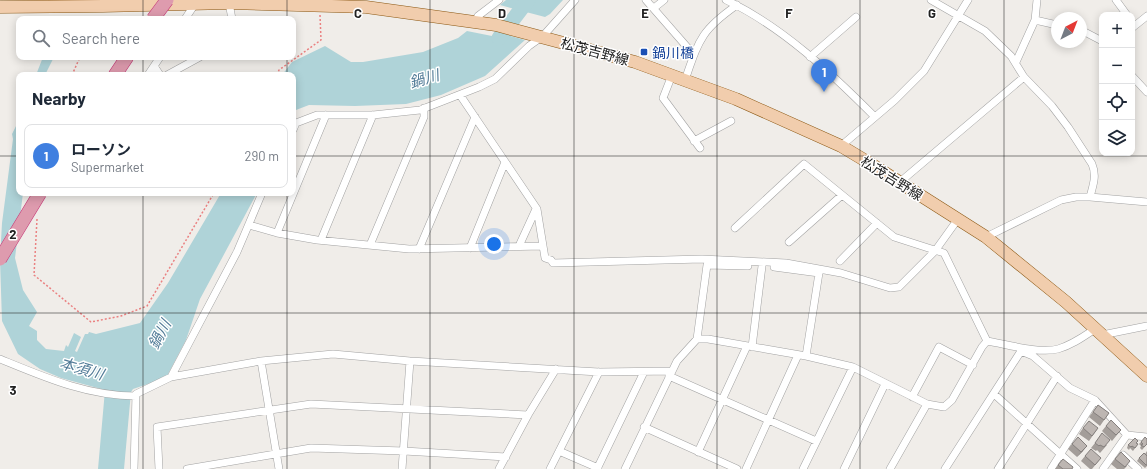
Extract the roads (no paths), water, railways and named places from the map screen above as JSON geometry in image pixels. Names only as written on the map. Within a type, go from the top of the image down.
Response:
[{"type":"highway","points":[[155,16],[167,0]]},
{"type":"highway","points":[[117,72],[125,60]]},
{"type":"highway","points":[[0,259],[38,196]]},
{"type":"main road","name":"松茂吉野線","points":[[0,7],[70,6],[104,3],[229,3],[366,7],[475,22],[528,32],[635,62],[736,99],[841,146],[900,182],[986,236],[1066,302],[1147,376]]},
{"type":"street","points":[[475,22],[478,16],[499,0]]},
{"type":"street","points":[[296,123],[317,115],[373,114],[424,108],[460,95],[495,79],[529,46],[543,36],[575,0]]},
{"type":"street","points":[[646,0],[694,55]]},
{"type":"street","points":[[654,8],[664,0]]},
{"type":"street","points":[[726,0],[737,5],[773,28],[810,57],[875,117]]},
{"type":"street","points":[[931,0],[958,17],[985,31],[1016,62],[1024,77],[1056,111],[1092,164],[1095,172],[1095,180],[1090,197]]},
{"type":"street","points":[[841,146],[875,117],[924,71],[968,0]]},
{"type":"street","points":[[1016,62],[1035,20],[1037,0]]},
{"type":"street","points":[[1116,0],[1125,12]]},
{"type":"street","points":[[229,3],[231,16]]},
{"type":"street","points":[[187,16],[195,4]]},
{"type":"street","points":[[685,80],[704,32],[715,20],[737,5]]},
{"type":"street","points":[[1135,24],[1147,16]]},
{"type":"street","points":[[810,57],[856,17]]},
{"type":"street","points":[[1035,20],[1051,24]]},
{"type":"street","points":[[1087,33],[1099,39]]},
{"type":"street","points":[[150,72],[158,60]]},
{"type":"street","points":[[172,72],[194,60]]},
{"type":"street","points":[[154,66],[158,72]]},
{"type":"street","points":[[672,75],[663,98],[700,148]]},
{"type":"street","points":[[900,182],[1024,77]]},
{"type":"street","points":[[1135,79],[1147,92]]},
{"type":"street","points":[[460,95],[536,209],[545,258],[551,260],[553,263],[702,259],[786,263],[840,273],[890,288],[899,287],[935,251],[958,219]]},
{"type":"street","points":[[370,245],[424,117],[424,108]]},
{"type":"street","points":[[321,240],[373,114]]},
{"type":"street","points":[[296,187],[326,116]]},
{"type":"street","points":[[419,249],[475,117]]},
{"type":"street","points":[[694,141],[731,121]]},
{"type":"street","points":[[470,248],[505,162]]},
{"type":"street","points":[[735,228],[804,164],[894,237],[944,253],[987,341],[1023,350],[1056,349],[1099,332],[1147,326]]},
{"type":"street","points":[[789,242],[842,195]]},
{"type":"street","points":[[171,377],[237,252],[261,196]]},
{"type":"street","points":[[277,232],[292,196]]},
{"type":"street","points":[[986,236],[1062,200],[1090,197],[1147,202]]},
{"type":"street","points":[[519,246],[536,209]]},
{"type":"street","points":[[840,261],[877,223]]},
{"type":"street","points":[[248,225],[321,240],[419,249],[543,246]]},
{"type":"street","points":[[627,468],[644,427],[677,361],[697,340],[707,265],[762,266],[819,273],[806,356]]},
{"type":"street","points":[[698,452],[722,399],[750,347],[762,266]]},
{"type":"street","points":[[697,340],[708,339],[806,356],[853,367],[927,404],[944,407],[952,400],[982,347],[987,341]]},
{"type":"street","points":[[912,397],[939,347],[973,365]]},
{"type":"street","points":[[1023,350],[1033,356],[1070,388],[1095,400],[1127,435],[1147,437]]},
{"type":"street","points":[[948,468],[1023,350]]},
{"type":"street","points":[[0,359],[54,382],[100,394],[134,396],[171,377],[261,361],[333,354],[410,361],[599,372],[644,372],[670,374],[768,421],[816,441]]},
{"type":"street","points":[[746,469],[798,355]]},
{"type":"street","points":[[261,361],[278,469]]},
{"type":"street","points":[[402,469],[410,361]]},
{"type":"street","points":[[803,469],[853,367]]},
{"type":"street","points":[[500,469],[528,415],[556,369]]},
{"type":"street","points":[[550,469],[599,372]]},
{"type":"street","points":[[559,450],[598,468],[644,372]]},
{"type":"street","points":[[998,469],[1057,376]]},
{"type":"street","points":[[844,469],[885,384]]},
{"type":"street","points":[[994,394],[1077,469]]},
{"type":"street","points":[[134,396],[134,469]]},
{"type":"street","points":[[1051,469],[1095,400]]},
{"type":"street","points":[[159,469],[157,427],[269,410],[311,404],[528,415]]},
{"type":"street","points":[[890,469],[927,404]]},
{"type":"street","points":[[644,427],[737,469]]},
{"type":"street","points":[[1103,469],[1127,435]]},
{"type":"street","points":[[187,469],[311,448],[404,451],[506,457]]},
{"type":"street","points":[[1117,449],[1138,469]]},
{"type":"water","points":[[506,0],[563,0],[550,14],[545,17],[500,5]]},
{"type":"water","points":[[467,31],[492,36],[497,32],[525,40],[485,76],[441,95],[406,104],[355,106],[309,105],[296,110],[296,72],[284,72],[292,62],[325,46],[351,62],[363,62],[423,52],[458,38]]},
{"type":"water","points":[[42,60],[52,60],[46,72],[37,72]]},
{"type":"water","name":"本須川","points":[[16,126],[16,196],[23,196],[15,258],[23,290],[37,312],[29,326],[37,331],[37,340],[46,349],[64,351],[66,345],[68,347],[74,333],[81,337],[75,351],[77,352],[85,334],[88,334],[89,332],[96,334],[140,323],[168,283],[219,196],[255,196],[200,299],[186,340],[166,378],[133,389],[131,392],[124,469],[98,469],[105,390],[61,378],[40,369],[18,354],[2,321],[0,260],[2,223],[13,139],[12,134]]},
{"type":"waterway","name":"鍋川","points":[[499,38],[528,0]]},
{"type":"place","name":"鍋川橋","points":[[644,52]]},
{"type":"place","name":"ローソン","points":[[824,92]]}]
